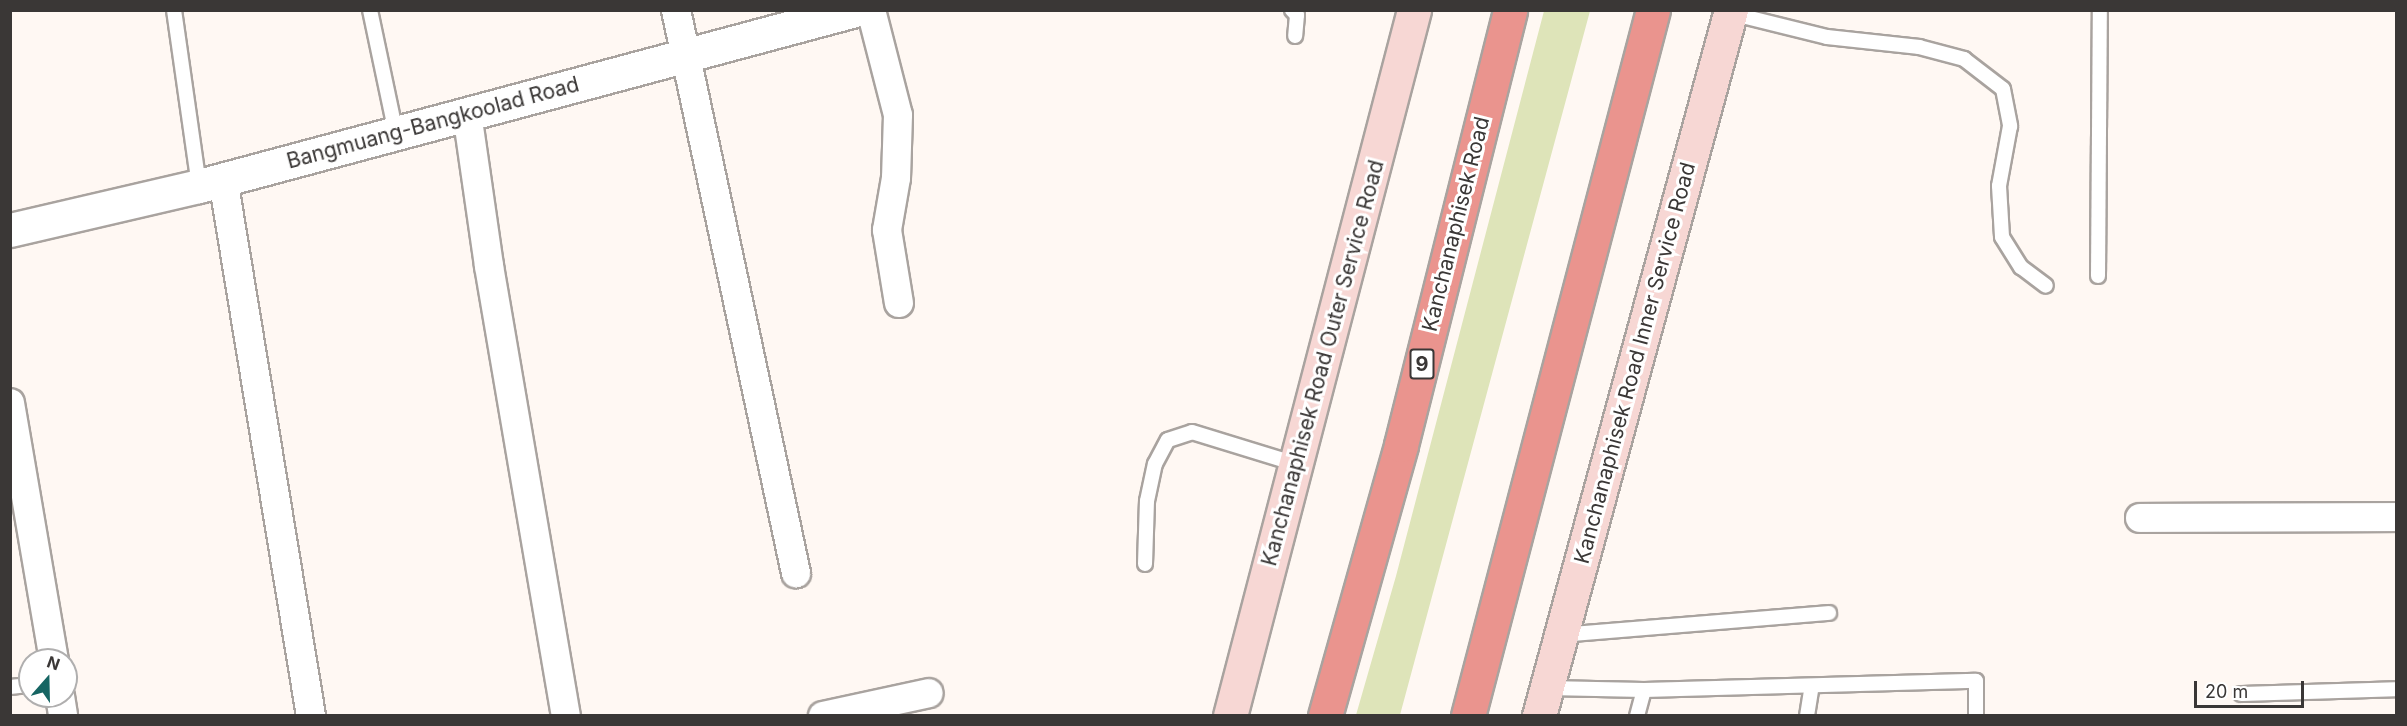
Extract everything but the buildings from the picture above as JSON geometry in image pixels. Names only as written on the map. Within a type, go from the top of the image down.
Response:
[{"type":"highway","name":"Kanchanaphisek Road","points":[[1325,716],[1401,445],[1510,10]]},
{"type":"highway","points":[[1468,716],[1653,10]]},
{"type":"main road","name":"Kanchanaphisek Road Outer Service Road","points":[[1230,716],[1414,10]]},
{"type":"main road","name":"Kanchanaphisek Road Inner Service Road","points":[[1543,702],[1731,12]]},
{"type":"street","points":[[676,10],[796,573]]},
{"type":"street","points":[[870,10],[898,115],[896,178],[887,230],[899,303]]},
{"type":"street","name":"Bangmuang-Bangkoolad Road","points":[[10,230],[211,183],[841,13]]},
{"type":"street","points":[[467,113],[489,267],[566,716]]},
{"type":"street","points":[[211,183],[311,716]]},
{"type":"street","points":[[10,403],[52,648]]},
{"type":"street","points":[[2140,518],[2397,517]]},
{"type":"street","points":[[823,716],[929,693]]},
{"type":"lane","points":[[174,10],[211,183]]},
{"type":"lane","points":[[370,10],[396,133]]},
{"type":"lane","points":[[1292,10],[1297,15],[1295,36]]},
{"type":"lane","points":[[2098,276],[2100,10]]},
{"type":"lane","points":[[1731,12],[1827,38],[1919,47],[1964,59],[2003,89],[2010,126],[1999,186],[2002,237],[2021,267],[2046,286]]},
{"type":"lane","points":[[1145,564],[1147,501],[1155,464],[1168,440],[1192,432],[1297,465]]},
{"type":"lane","points":[[1561,635],[1828,614]]},
{"type":"lane","points":[[1543,702],[1644,690],[1976,681],[1976,716]]},
{"type":"lane","points":[[1807,716],[1812,686]]},
{"type":"lane","points":[[2241,694],[2397,689]]},
{"type":"lane","points":[[1637,716],[1644,690]]},
{"type":"green space","points":[[1544,11],[1590,11],[1400,715],[1356,715],[1396,576]]}]
